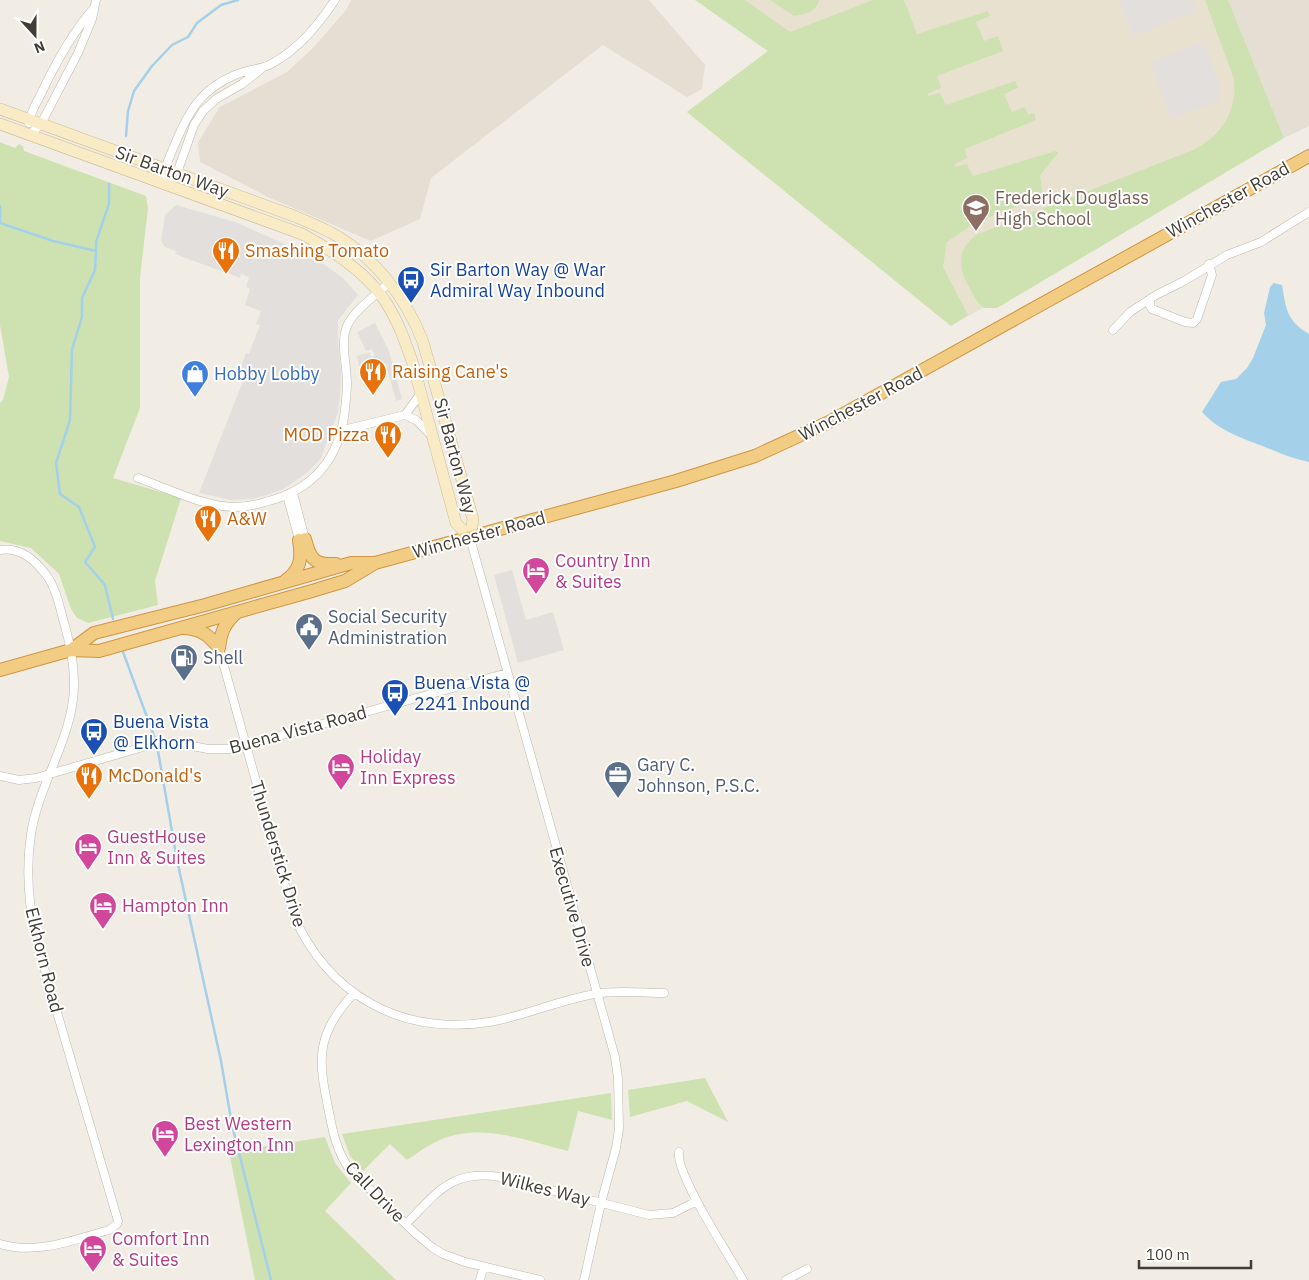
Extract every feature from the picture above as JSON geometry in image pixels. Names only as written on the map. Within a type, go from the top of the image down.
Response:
[{"type":"highway","name":"Winchester Road","points":[[71,650],[94,633],[205,605],[351,563],[375,563],[470,538],[728,466],[764,452],[804,435],[1309,156]]},
{"type":"highway","points":[[302,539],[309,554],[320,563],[351,563]]},
{"type":"highway","points":[[281,584],[292,576],[300,563],[302,539]]},
{"type":"highway","name":"Winchester Road","points":[[0,670],[71,650],[99,652],[345,581],[375,563]]},
{"type":"highway","points":[[219,648],[220,633],[226,623],[237,612]]},
{"type":"highway","points":[[182,628],[195,629],[206,633],[219,648]]},
{"type":"main road","name":"Sir Barton Way","points":[[0,109],[294,216],[330,232],[358,251],[389,283],[413,318],[430,364],[473,519],[470,538]]},
{"type":"main road","name":"Sir Barton Way","points":[[0,124],[302,234],[326,247],[364,277],[387,304],[406,342],[456,523],[470,538]]},
{"type":"street","points":[[165,184],[177,173],[194,126],[203,111],[216,99],[242,84],[261,68],[284,56],[302,42],[316,27],[335,0]]},
{"type":"street","points":[[29,135],[53,68],[95,4]]},
{"type":"street","points":[[35,121],[73,62],[92,19],[95,4]]},
{"type":"street","points":[[61,56],[73,62]]},
{"type":"street","points":[[165,184],[164,169],[192,108],[204,95],[220,83],[236,74],[261,68]]},
{"type":"street","points":[[1113,330],[1130,312],[1150,299],[1184,281],[1209,264],[1261,242],[1309,212]]},
{"type":"street","points":[[1150,299],[1152,309],[1185,322],[1193,323],[1197,319],[1212,275],[1209,264]]},
{"type":"street","points":[[138,478],[199,500],[229,506],[251,506],[290,494],[306,484],[322,469],[334,450],[343,430],[347,384],[344,337],[346,330],[356,314],[389,283]]},
{"type":"street","points":[[405,415],[421,393]]},
{"type":"street","points":[[343,430],[405,415],[416,420],[433,437]]},
{"type":"street","points":[[290,494],[302,539]]},
{"type":"street","name":"Executive Drive","points":[[470,538],[615,1057],[618,1078],[619,1129],[584,1280]]},
{"type":"street","name":"Elkhorn Road","points":[[0,550],[6,549],[22,552],[37,562],[51,582],[59,603],[71,650],[74,682],[71,708],[62,741],[48,774],[32,829],[28,876],[29,904],[38,947],[118,1218],[117,1224],[108,1230],[39,1248],[14,1248],[0,1244]]},
{"type":"street","name":"Thunderstick Drive","points":[[219,648],[287,893],[302,933],[312,951],[323,965],[353,994],[390,1013],[414,1021],[441,1026],[491,1022],[596,993],[664,993]]},
{"type":"street","name":"Buena Vista Road","points":[[0,776],[26,780],[150,745],[166,743],[185,744],[216,750],[232,749],[507,673]]},
{"type":"street","name":"Call Drive","points":[[353,994],[332,1023],[321,1054],[322,1078],[332,1129],[340,1155],[350,1170],[424,1241],[438,1251],[454,1259],[483,1268],[540,1280]]},
{"type":"street","points":[[679,1152],[681,1168],[697,1201],[743,1280]]},
{"type":"street","name":"Wilkes Way","points":[[406,1224],[448,1184],[471,1175],[500,1177],[649,1215],[672,1212],[697,1201]]},
{"type":"street","points":[[480,1280],[483,1268]]},
{"type":"street","points":[[786,1280],[807,1268]]},
{"type":"shaded area","points":[[351,0],[649,0],[705,65],[702,89],[687,97],[603,45],[431,178],[420,219],[371,241],[270,198],[200,162],[198,142],[220,107],[287,72],[313,48],[346,10]]},
{"type":"shaded area","name":"Frederick Douglass High School","points":[[695,0],[1228,0],[1284,138],[951,326],[687,112],[768,51]]},
{"type":"shaded area","points":[[1119,0],[1192,0],[1196,11],[1133,36]]},
{"type":"shaded area","points":[[1228,0],[1309,0],[1309,126],[1284,138]]},
{"type":"shaded area","points":[[1204,41],[1220,85],[1219,101],[1171,119],[1150,62]]},
{"type":"shaded area","points":[[176,205],[235,222],[312,256],[343,278],[358,295],[338,320],[341,372],[340,396],[338,412],[321,458],[308,472],[282,490],[252,499],[231,500],[199,493],[247,371],[241,367],[246,353],[249,354],[260,325],[256,324],[261,311],[245,305],[250,289],[246,287],[249,277],[241,274],[240,278],[175,254],[176,251],[165,247],[161,241],[165,215]]},
{"type":"shaded area","points":[[375,323],[389,351],[402,399],[396,401],[386,364],[374,366],[376,372],[361,376],[357,356],[370,352],[371,358],[375,355],[372,349],[366,351],[357,332]]},
{"type":"shaded area","points":[[512,570],[526,620],[553,612],[564,650],[518,663],[494,575]]},
{"type":"green space","points":[[695,0],[745,0],[790,32],[873,0],[904,0],[917,34],[988,11],[990,16],[976,22],[984,41],[998,36],[1003,51],[937,76],[941,87],[928,93],[928,96],[940,93],[946,105],[1015,81],[1018,88],[1004,94],[1012,112],[1025,107],[1028,115],[1034,113],[1036,120],[965,149],[967,158],[955,164],[955,167],[967,164],[973,176],[1056,151],[1058,153],[1040,176],[1043,196],[976,222],[947,242],[943,267],[968,315],[951,326],[687,112],[768,51]]},
{"type":"green space","points":[[770,0],[819,0],[813,10],[794,16]]},
{"type":"green space","points":[[1205,0],[1228,0],[1284,138],[997,308],[984,308],[970,289],[961,267],[962,254],[965,247],[976,235],[1193,150],[1212,138],[1226,121],[1233,102],[1235,91],[1234,79]]},
{"type":"green space","points":[[0,142],[15,148],[19,144],[23,146],[24,151],[146,196],[148,208],[140,278],[140,408],[113,478],[181,498],[155,581],[158,605],[88,623],[77,618],[71,609],[59,574],[31,548],[0,541],[0,403],[3,400],[9,377],[0,325]]},
{"type":"green space","points":[[705,1078],[728,1122],[687,1101],[630,1117],[628,1090]]},
{"type":"green space","points":[[611,1093],[612,1120],[578,1111],[568,1151],[504,1135],[472,1133],[440,1140],[407,1160],[390,1144],[363,1171],[350,1156],[342,1134]]},
{"type":"green space","points":[[325,1137],[335,1163],[351,1183],[325,1211],[396,1280],[255,1280],[229,1152]]},
{"type":"water","points":[[1274,283],[1282,285],[1286,308],[1292,319],[1309,334],[1309,462],[1287,456],[1231,433],[1209,419],[1202,412],[1221,382],[1236,379],[1247,368],[1253,358],[1266,325],[1264,313],[1270,287]]},
{"type":"waterway","points":[[126,136],[128,111],[134,91],[152,66],[172,45],[188,37],[197,23],[221,5],[238,0]]},
{"type":"waterway","points":[[96,250],[96,242],[109,204],[109,184]]},
{"type":"waterway","points":[[0,206],[0,223],[53,241],[96,251],[95,270],[82,298],[82,317],[72,349],[70,420],[56,463],[60,494],[79,507],[95,547],[85,562],[105,585],[113,619]]},
{"type":"waterway","points":[[123,652],[158,751],[177,860],[221,1061],[232,1125],[271,1280]]},
{"type":"place","name":"Frederick Douglass High School","points":[[976,232]]},
{"type":"place","name":"Smashing Tomato","points":[[226,275]]},
{"type":"place","name":"Sir Barton Way @ War Admiral Way Inbound","points":[[411,304]]},
{"type":"place","name":"Raising Cane's","points":[[373,396]]},
{"type":"place","name":"Hobby Lobby","points":[[195,398]]},
{"type":"place","name":"MOD Pizza","points":[[388,459]]},
{"type":"place","name":"A&W","points":[[208,543]]},
{"type":"place","name":"Country Inn & Suites","points":[[536,595]]},
{"type":"place","name":"Social Security Administration","points":[[309,651]]},
{"type":"place","name":"Shell","points":[[184,682]]},
{"type":"place","name":"Buena Vista @ 2241 Inbound","points":[[395,717]]},
{"type":"place","name":"Buena Vista @ Elkhorn","points":[[94,756]]},
{"type":"place","name":"Holiday Inn Express","points":[[341,791]]},
{"type":"place","name":"Gary C. Johnson, P.S.C.","points":[[618,799]]},
{"type":"place","name":"McDonald's","points":[[89,800]]},
{"type":"place","name":"GuestHouse Inn & Suites","points":[[88,871]]},
{"type":"place","name":"Hampton Inn","points":[[103,930]]},
{"type":"place","name":"Best Western Lexington Inn","points":[[165,1158]]},
{"type":"place","name":"Comfort Inn & Suites","points":[[93,1273]]}]
